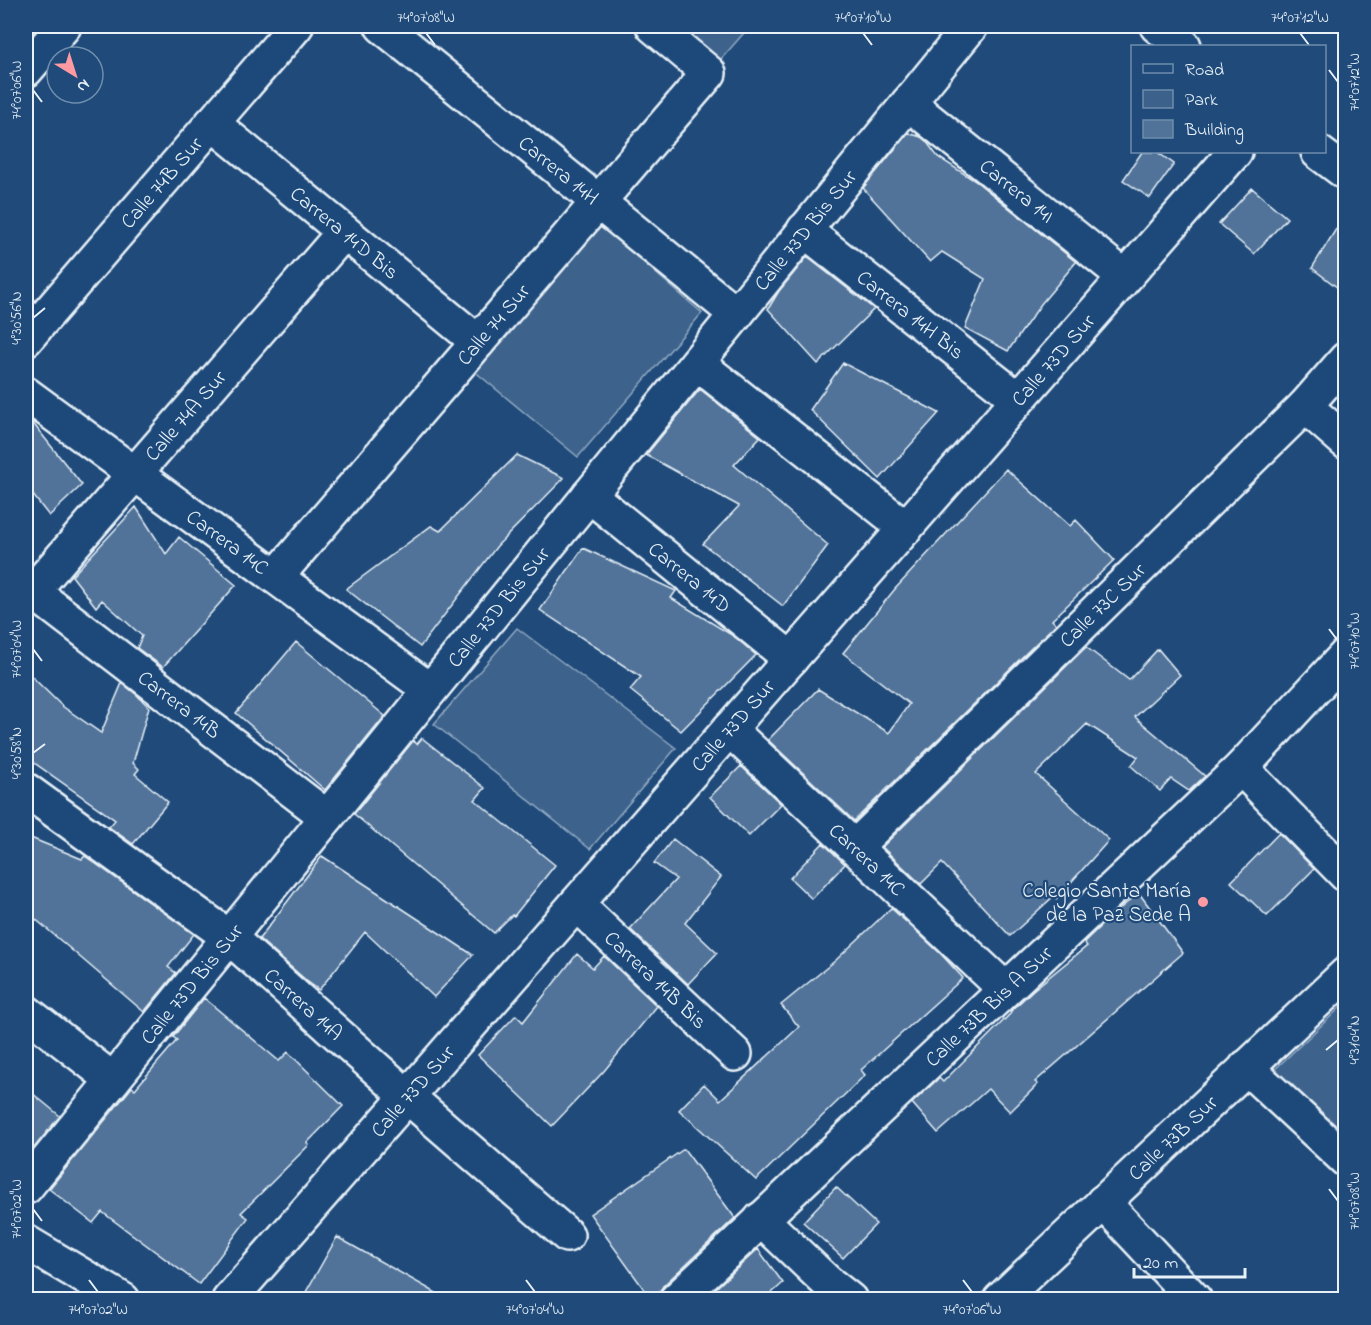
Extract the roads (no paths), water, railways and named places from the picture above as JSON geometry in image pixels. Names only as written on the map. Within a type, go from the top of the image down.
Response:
[{"type":"street","points":[[26,70],[64,26]]},
{"type":"street","name":"Calle 74B Sur","points":[[26,339],[296,26]]},
{"type":"street","name":"Carrera 14H","points":[[382,26],[736,314]]},
{"type":"street","name":"Calle 74 Sur","points":[[276,577],[709,73],[653,26]]},
{"type":"street","name":"Calle 73D Bis Sur","points":[[26,1187],[971,26]]},
{"type":"street","points":[[1157,26],[1183,45]]},
{"type":"street","name":"Carrera 14I","points":[[908,103],[1125,277]]},
{"type":"street","name":"Carrera 14D Bis","points":[[212,123],[478,342]]},
{"type":"street","name":"Calle 73D Sur","points":[[229,1299],[1234,153]]},
{"type":"street","points":[[1319,153],[1346,173]]},
{"type":"street","name":"Carrera 14H Bis","points":[[804,230],[1018,399]]},
{"type":"street","name":"Calle 74A Sur","points":[[29,595],[344,232]]},
{"type":"street","name":"Calle 73C Sur","points":[[855,847],[1305,406],[1346,359]]},
{"type":"street","points":[[697,363],[906,528]]},
{"type":"street","name":"Carrera 14C","points":[[26,394],[430,690]]},
{"type":"street","points":[[1305,406],[1346,442]]},
{"type":"street","name":"Carrera 14D","points":[[589,495],[791,659]]},
{"type":"street","name":"Carrera 14B","points":[[29,595],[327,817]]},
{"type":"street","name":"Calle 73B Bis A Sur","points":[[676,1299],[1241,768],[1346,655]]},
{"type":"street","name":"Carrera 14C","points":[[729,729],[1005,989]]},
{"type":"street","points":[[1241,768],[1346,875]]},
{"type":"street","name":"Carrera 14A","points":[[26,790],[229,937],[567,1235]]},
{"type":"street","name":"Carrera 14B Bis","points":[[576,904],[735,1054]]},
{"type":"street","name":"Calle 73B Sur","points":[[1000,1299],[1346,974]]},
{"type":"street","points":[[26,1012],[113,1080]]},
{"type":"street","points":[[1246,1067],[1346,1160]]},
{"type":"street","points":[[1103,1202],[1195,1299]]},
{"type":"street","points":[[761,1219],[826,1281],[850,1299]]},
{"type":"street","points":[[26,1242],[123,1299]]},
{"type":"place","name":"Colegio Santa María de la Paz Sede A","points":[[1203,902]]}]
